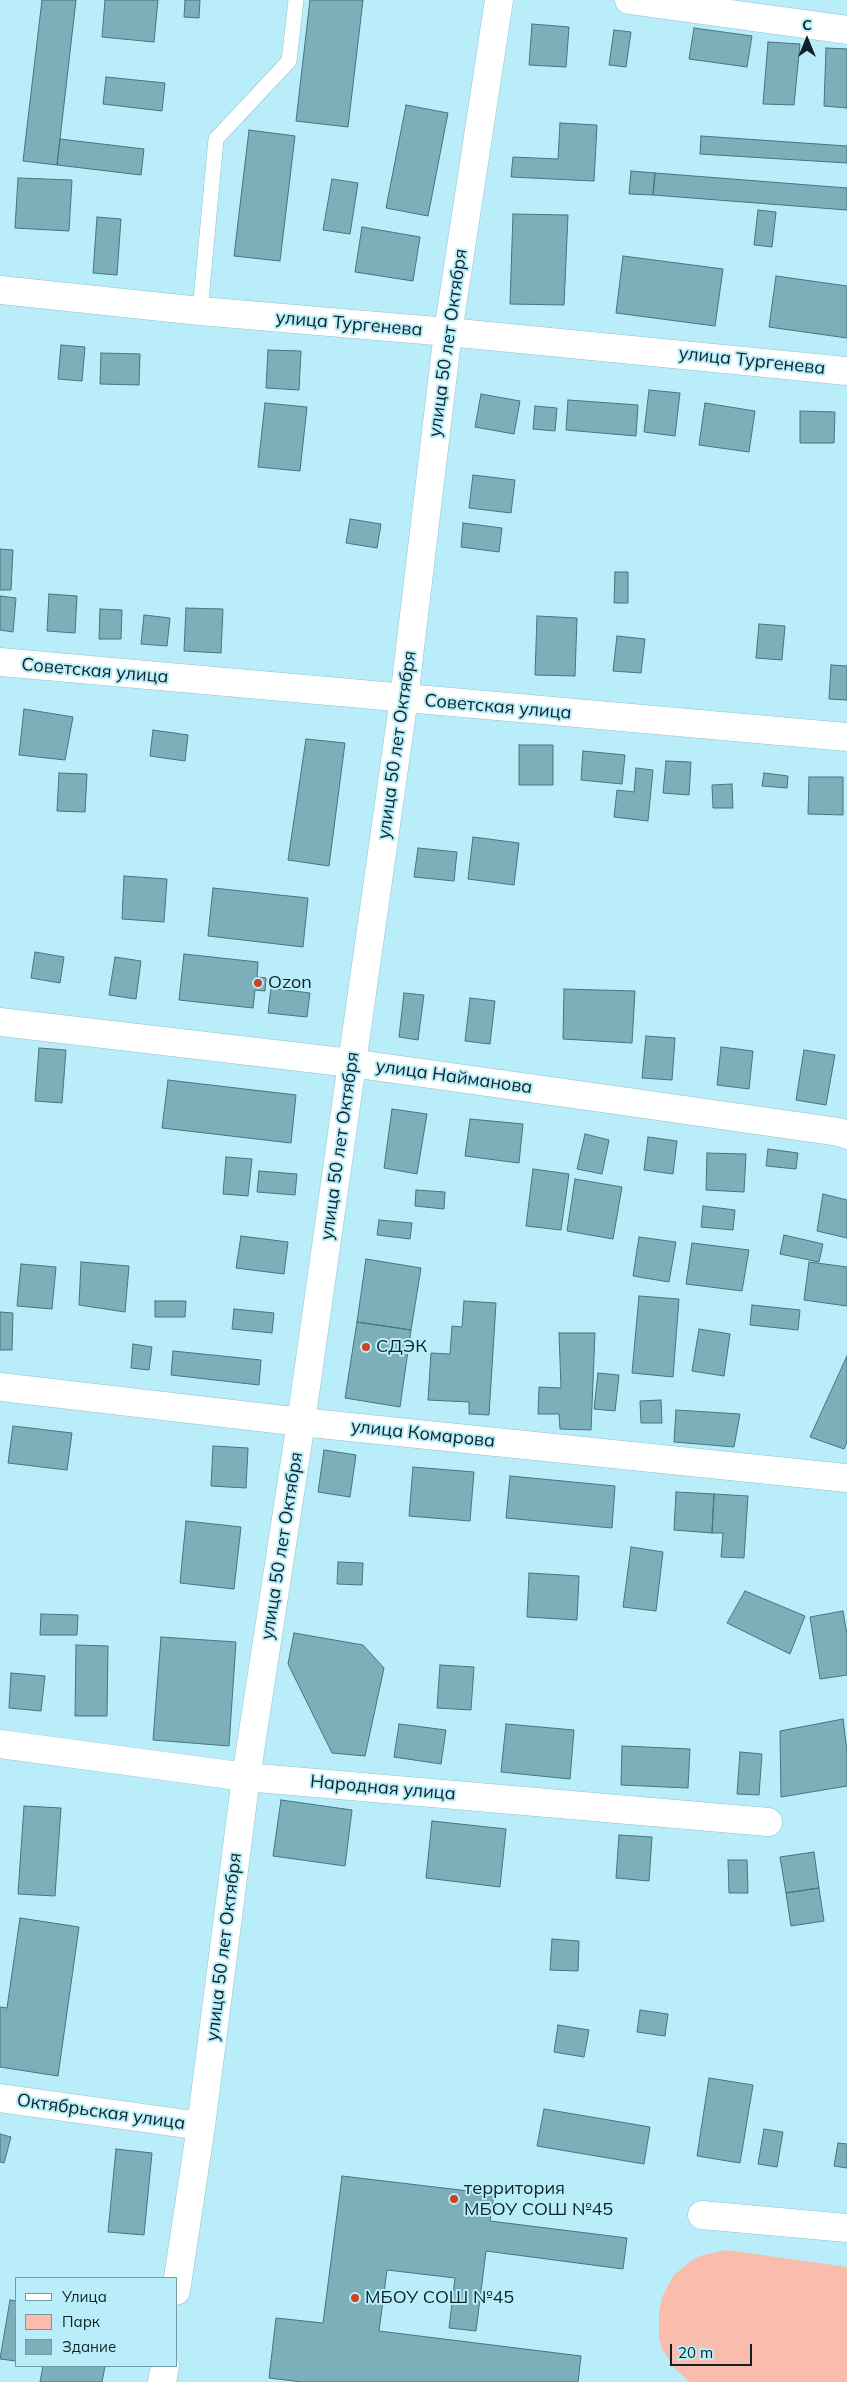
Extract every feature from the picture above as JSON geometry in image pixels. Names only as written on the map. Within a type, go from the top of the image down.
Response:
[{"type":"street","name":"улица 50 лет Октября","points":[[178,2278],[201,2126],[246,1777],[301,1422],[404,698],[448,332],[499,0]]},
{"type":"street","points":[[629,0],[847,30]]},
{"type":"street","name":"улица Тургенева","points":[[0,290],[200,311],[448,332],[847,371]]},
{"type":"street","name":"Советская улица","points":[[0,662],[847,737]]},
{"type":"street","name":"улица Найманова","points":[[0,1022],[351,1063],[839,1132],[847,1135]]},
{"type":"street","name":"улица Комарова","points":[[0,1387],[301,1422],[847,1478]]},
{"type":"street","name":"Народная улица","points":[[0,1744],[246,1777],[768,1822]]},
{"type":"street","name":"Октябрьская улица","points":[[0,2098],[201,2126]]},
{"type":"street","points":[[702,2215],[847,2228]]},
{"type":"street","points":[[162,2382],[165,2367]]},
{"type":"lane","points":[[200,311],[216,139],[289,61],[296,0]]},
{"type":"green space","points":[[726,2250],[847,2267],[847,2382],[690,2382],[675,2369],[662,2349],[659,2338],[659,2314],[662,2297],[674,2275],[692,2260],[703,2255]]},
{"type":"building","points":[[42,0],[76,0],[57,165],[23,161]]},
{"type":"building","points":[[105,0],[158,0],[154,42],[102,37]]},
{"type":"building","points":[[185,0],[200,0],[199,18],[184,17]]},
{"type":"building","points":[[310,0],[363,0],[348,127],[296,121]]},
{"type":"building","points":[[532,24],[569,27],[566,67],[529,65]]},
{"type":"building","points":[[694,28],[752,36],[747,67],[689,59]]},
{"type":"building","points":[[614,30],[631,32],[626,67],[609,65]]},
{"type":"building","points":[[768,42],[800,44],[794,105],[763,104]]},
{"type":"building","points":[[826,48],[847,49],[847,108],[824,106]]},
{"type":"building","points":[[106,77],[165,83],[162,111],[103,104]]},
{"type":"building","points":[[406,105],[448,113],[428,216],[386,208]]},
{"type":"building","points":[[560,123],[597,125],[594,181],[511,177],[513,157],[558,159]]},
{"type":"building","points":[[249,130],[295,136],[280,261],[234,256]]},
{"type":"building","points":[[701,136],[847,146],[847,163],[700,154]]},
{"type":"building","points":[[60,139],[144,149],[141,175],[57,165]]},
{"type":"building","points":[[631,171],[655,173],[653,195],[629,194]]},
{"type":"building","points":[[655,173],[847,188],[847,210],[653,195]]},
{"type":"building","points":[[18,178],[72,180],[69,231],[15,228]]},
{"type":"building","points":[[332,179],[358,183],[350,234],[323,230]]},
{"type":"building","points":[[758,210],[776,212],[772,247],[754,245]]},
{"type":"building","points":[[513,214],[568,215],[564,305],[510,304]]},
{"type":"building","points":[[97,217],[121,219],[117,275],[93,273]]},
{"type":"building","points":[[362,227],[420,237],[413,281],[355,272]]},
{"type":"building","points":[[623,256],[723,269],[715,326],[616,313]]},
{"type":"building","points":[[776,276],[847,286],[847,338],[769,327]]},
{"type":"building","points":[[61,345],[85,347],[82,381],[58,379]]},
{"type":"building","points":[[268,350],[301,351],[299,390],[266,388]]},
{"type":"building","points":[[101,353],[140,354],[139,385],[100,384]]},
{"type":"building","points":[[649,390],[680,393],[675,436],[644,432]]},
{"type":"building","points":[[481,394],[520,401],[514,434],[475,427]]},
{"type":"building","points":[[568,400],[638,405],[636,436],[566,430]]},
{"type":"building","points":[[265,403],[307,407],[300,471],[258,467]]},
{"type":"building","points":[[705,403],[755,411],[749,452],[699,445]]},
{"type":"building","points":[[535,406],[557,408],[555,431],[533,429]]},
{"type":"building","points":[[800,411],[835,412],[834,443],[800,443]]},
{"type":"building","points":[[473,475],[515,480],[511,513],[469,508]]},
{"type":"building","points":[[350,519],[381,524],[377,548],[346,543]]},
{"type":"building","points":[[463,523],[502,528],[499,552],[461,547]]},
{"type":"building","points":[[0,549],[13,550],[11,590],[0,590]]},
{"type":"building","points":[[615,572],[628,572],[628,603],[614,603]]},
{"type":"building","points":[[49,594],[77,596],[75,633],[47,631]]},
{"type":"building","points":[[0,596],[16,598],[13,632],[0,630]]},
{"type":"building","points":[[186,608],[223,609],[221,653],[184,651]]},
{"type":"building","points":[[100,609],[122,610],[121,639],[99,639]]},
{"type":"building","points":[[144,615],[170,618],[167,646],[141,644]]},
{"type":"building","points":[[537,616],[577,618],[575,676],[535,675]]},
{"type":"building","points":[[759,624],[785,626],[782,660],[756,658]]},
{"type":"building","points":[[617,636],[645,639],[641,673],[613,671]]},
{"type":"building","points":[[831,665],[847,666],[847,700],[829,699]]},
{"type":"building","points":[[24,709],[73,717],[65,760],[19,755]]},
{"type":"building","points":[[153,730],[188,735],[185,761],[150,756]]},
{"type":"building","points":[[306,739],[345,743],[329,866],[288,860]]},
{"type":"building","points":[[519,745],[553,745],[553,785],[519,785]]},
{"type":"building","points":[[583,751],[625,755],[622,784],[581,780]]},
{"type":"building","points":[[666,761],[691,762],[689,795],[663,793]]},
{"type":"building","points":[[636,768],[653,770],[648,821],[614,817],[617,790],[634,792]]},
{"type":"building","points":[[59,773],[87,774],[85,812],[57,811]]},
{"type":"building","points":[[764,773],[788,776],[787,788],[762,786]]},
{"type":"building","points":[[809,777],[843,777],[843,815],[808,814]]},
{"type":"building","points":[[732,784],[733,808],[713,808],[712,785]]},
{"type":"building","points":[[473,837],[519,843],[514,885],[468,879]]},
{"type":"building","points":[[418,848],[457,852],[454,881],[414,877]]},
{"type":"building","points":[[124,876],[167,879],[164,922],[122,919]]},
{"type":"building","points":[[213,888],[308,898],[303,947],[208,936]]},
{"type":"building","points":[[35,952],[64,957],[60,983],[31,978]]},
{"type":"building","points":[[184,954],[258,962],[257,977],[266,978],[265,991],[255,990],[253,1008],[179,1000]]},
{"type":"building","points":[[115,957],[141,961],[136,999],[109,995]]},
{"type":"building","points":[[271,988],[310,993],[307,1017],[268,1013]]},
{"type":"building","points":[[564,989],[635,991],[632,1043],[563,1039]]},
{"type":"building","points":[[404,993],[424,995],[418,1040],[399,1037]]},
{"type":"building","points":[[470,998],[495,1001],[490,1044],[465,1041]]},
{"type":"building","points":[[646,1036],[675,1038],[672,1080],[642,1078]]},
{"type":"building","points":[[721,1047],[753,1051],[749,1089],[717,1085]]},
{"type":"building","points":[[39,1048],[66,1050],[62,1103],[35,1101]]},
{"type":"building","points":[[804,1050],[835,1055],[826,1105],[796,1100]]},
{"type":"building","points":[[168,1080],[296,1095],[291,1143],[162,1128]]},
{"type":"building","points":[[392,1109],[427,1114],[417,1174],[384,1168]]},
{"type":"building","points":[[470,1119],[523,1124],[519,1163],[465,1156]]},
{"type":"building","points":[[585,1134],[609,1140],[602,1174],[577,1169]]},
{"type":"building","points":[[648,1137],[677,1141],[673,1174],[644,1170]]},
{"type":"building","points":[[768,1149],[798,1153],[796,1169],[766,1166]]},
{"type":"building","points":[[707,1153],[746,1154],[744,1192],[706,1190]]},
{"type":"building","points":[[226,1157],[252,1159],[248,1196],[223,1194]]},
{"type":"building","points":[[533,1169],[569,1174],[561,1230],[526,1226]]},
{"type":"building","points":[[259,1171],[297,1174],[295,1195],[257,1192]]},
{"type":"building","points":[[575,1179],[622,1187],[613,1239],[567,1231]]},
{"type":"building","points":[[416,1190],[445,1192],[444,1209],[415,1206]]},
{"type":"building","points":[[823,1194],[847,1200],[847,1238],[817,1231]]},
{"type":"building","points":[[703,1206],[735,1210],[733,1230],[701,1227]]},
{"type":"building","points":[[379,1220],[412,1223],[410,1239],[377,1235]]},
{"type":"building","points":[[784,1235],[823,1244],[819,1262],[780,1254]]},
{"type":"building","points":[[241,1236],[288,1242],[284,1274],[236,1268]]},
{"type":"building","points":[[639,1237],[676,1242],[669,1282],[633,1276]]},
{"type":"building","points":[[692,1243],[749,1250],[742,1291],[686,1284]]},
{"type":"building","points":[[366,1259],[421,1268],[411,1330],[357,1322]]},
{"type":"building","points":[[81,1262],[129,1266],[125,1312],[79,1305]]},
{"type":"building","points":[[809,1262],[847,1267],[847,1306],[804,1300]]},
{"type":"building","points":[[21,1264],[56,1267],[52,1309],[17,1306]]},
{"type":"building","points":[[639,1296],[679,1299],[673,1377],[632,1373]]},
{"type":"building","points":[[155,1301],[186,1301],[185,1317],[155,1317]]},
{"type":"building","points":[[464,1301],[496,1303],[489,1415],[469,1414],[469,1402],[428,1400],[431,1353],[450,1354],[452,1326],[462,1327]]},
{"type":"building","points":[[752,1305],[800,1310],[798,1330],[750,1325]]},
{"type":"building","points":[[234,1309],[274,1313],[272,1333],[232,1329]]},
{"type":"building","points":[[0,1312],[13,1313],[12,1350],[0,1350]]},
{"type":"building","points":[[357,1322],[411,1330],[400,1407],[345,1398]]},
{"type":"building","points":[[699,1329],[730,1334],[724,1376],[692,1371]]},
{"type":"building","points":[[559,1333],[595,1333],[591,1430],[560,1429],[559,1414],[538,1414],[539,1387],[561,1388]]},
{"type":"building","points":[[133,1344],[152,1347],[149,1370],[131,1368]]},
{"type":"building","points":[[173,1351],[261,1360],[259,1385],[171,1375]]},
{"type":"building","points":[[847,1356],[847,1442],[844,1449],[810,1437]]},
{"type":"building","points":[[598,1373],[619,1375],[615,1411],[594,1409]]},
{"type":"building","points":[[661,1400],[662,1423],[641,1423],[640,1401]]},
{"type":"building","points":[[676,1410],[740,1414],[734,1447],[674,1442]]},
{"type":"building","points":[[13,1426],[72,1433],[67,1470],[8,1463]]},
{"type":"building","points":[[213,1446],[248,1448],[246,1488],[211,1486]]},
{"type":"building","points":[[324,1450],[356,1455],[350,1497],[318,1492]]},
{"type":"building","points":[[413,1467],[474,1472],[470,1521],[409,1516]]},
{"type":"building","points":[[510,1476],[615,1486],[612,1528],[506,1518]]},
{"type":"building","points":[[676,1492],[714,1494],[712,1533],[674,1530]]},
{"type":"building","points":[[714,1494],[748,1496],[744,1558],[721,1557],[723,1533],[712,1533]]},
{"type":"building","points":[[186,1521],[241,1527],[234,1589],[180,1583]]},
{"type":"building","points":[[631,1547],[663,1552],[656,1611],[623,1607]]},
{"type":"building","points":[[338,1562],[363,1563],[362,1585],[337,1584]]},
{"type":"building","points":[[529,1573],[579,1576],[577,1620],[527,1617]]},
{"type":"building","points":[[745,1591],[805,1616],[790,1654],[727,1623]]},
{"type":"building","points":[[843,1611],[847,1635],[847,1675],[820,1679],[810,1617]]},
{"type":"building","points":[[41,1614],[78,1615],[77,1635],[40,1635]]},
{"type":"building","points":[[294,1633],[363,1645],[384,1668],[365,1756],[332,1753],[288,1664]]},
{"type":"building","points":[[161,1637],[236,1642],[229,1746],[153,1740]]},
{"type":"building","points":[[76,1645],[108,1646],[107,1716],[75,1716]]},
{"type":"building","points":[[440,1665],[474,1667],[471,1710],[437,1708]]},
{"type":"building","points":[[11,1673],[45,1676],[41,1711],[9,1708]]},
{"type":"building","points":[[843,1719],[847,1751],[847,1786],[781,1797],[780,1731]]},
{"type":"building","points":[[399,1724],[446,1730],[441,1764],[394,1757]]},
{"type":"building","points":[[506,1724],[574,1730],[570,1779],[501,1772]]},
{"type":"building","points":[[622,1746],[690,1749],[688,1788],[621,1785]]},
{"type":"building","points":[[740,1752],[762,1754],[759,1795],[737,1794]]},
{"type":"building","points":[[281,1800],[352,1810],[345,1866],[273,1856]]},
{"type":"building","points":[[24,1806],[61,1808],[55,1896],[18,1894]]},
{"type":"building","points":[[432,1821],[506,1829],[500,1887],[426,1878]]},
{"type":"building","points":[[619,1835],[652,1837],[649,1881],[616,1878]]},
{"type":"building","points":[[814,1852],[819,1888],[786,1893],[780,1857]]},
{"type":"building","points":[[728,1860],[747,1860],[748,1893],[729,1893]]},
{"type":"building","points":[[819,1888],[824,1921],[791,1926],[786,1893]]},
{"type":"building","points":[[20,1918],[79,1927],[58,2076],[0,2067],[0,2007],[7,2008]]},
{"type":"building","points":[[552,1939],[579,1941],[578,1971],[550,1970]]},
{"type":"building","points":[[640,2010],[668,2014],[665,2036],[637,2032]]},
{"type":"building","points":[[558,2025],[589,2030],[584,2057],[554,2052]]},
{"type":"building","points":[[709,2078],[753,2085],[740,2163],[697,2156]]},
{"type":"building","points":[[544,2109],[650,2127],[644,2164],[537,2146]]},
{"type":"building","points":[[764,2129],[783,2132],[777,2167],[758,2164]]},
{"type":"building","points":[[0,2134],[11,2137],[4,2163],[0,2162]]},
{"type":"building","points":[[838,2143],[847,2144],[847,2168],[834,2166]]},
{"type":"building","points":[[116,2149],[152,2153],[144,2235],[108,2232]]},
{"type":"building","name":"МБОУ СОШ №45","points":[[342,2176],[494,2194],[490,2221],[627,2238],[623,2269],[486,2251],[476,2331],[449,2328],[455,2278],[387,2270],[379,2331],[581,2356],[578,2382],[302,2382],[269,2378],[276,2318],[323,2323]]},
{"type":"building","points":[[10,2300],[15,2301],[15,2361],[0,2359]]},
{"type":"building","points":[[43,2367],[105,2367],[102,2382],[40,2382]]},
{"type":"place","name":"Ozon","points":[[258,983]]},
{"type":"place","name":"СДЭК","points":[[366,1347]]},
{"type":"place","name":"территория МБОУ СОШ №45","points":[[454,2199]]},
{"type":"place","name":"МБОУ СОШ №45","points":[[355,2298]]}]
